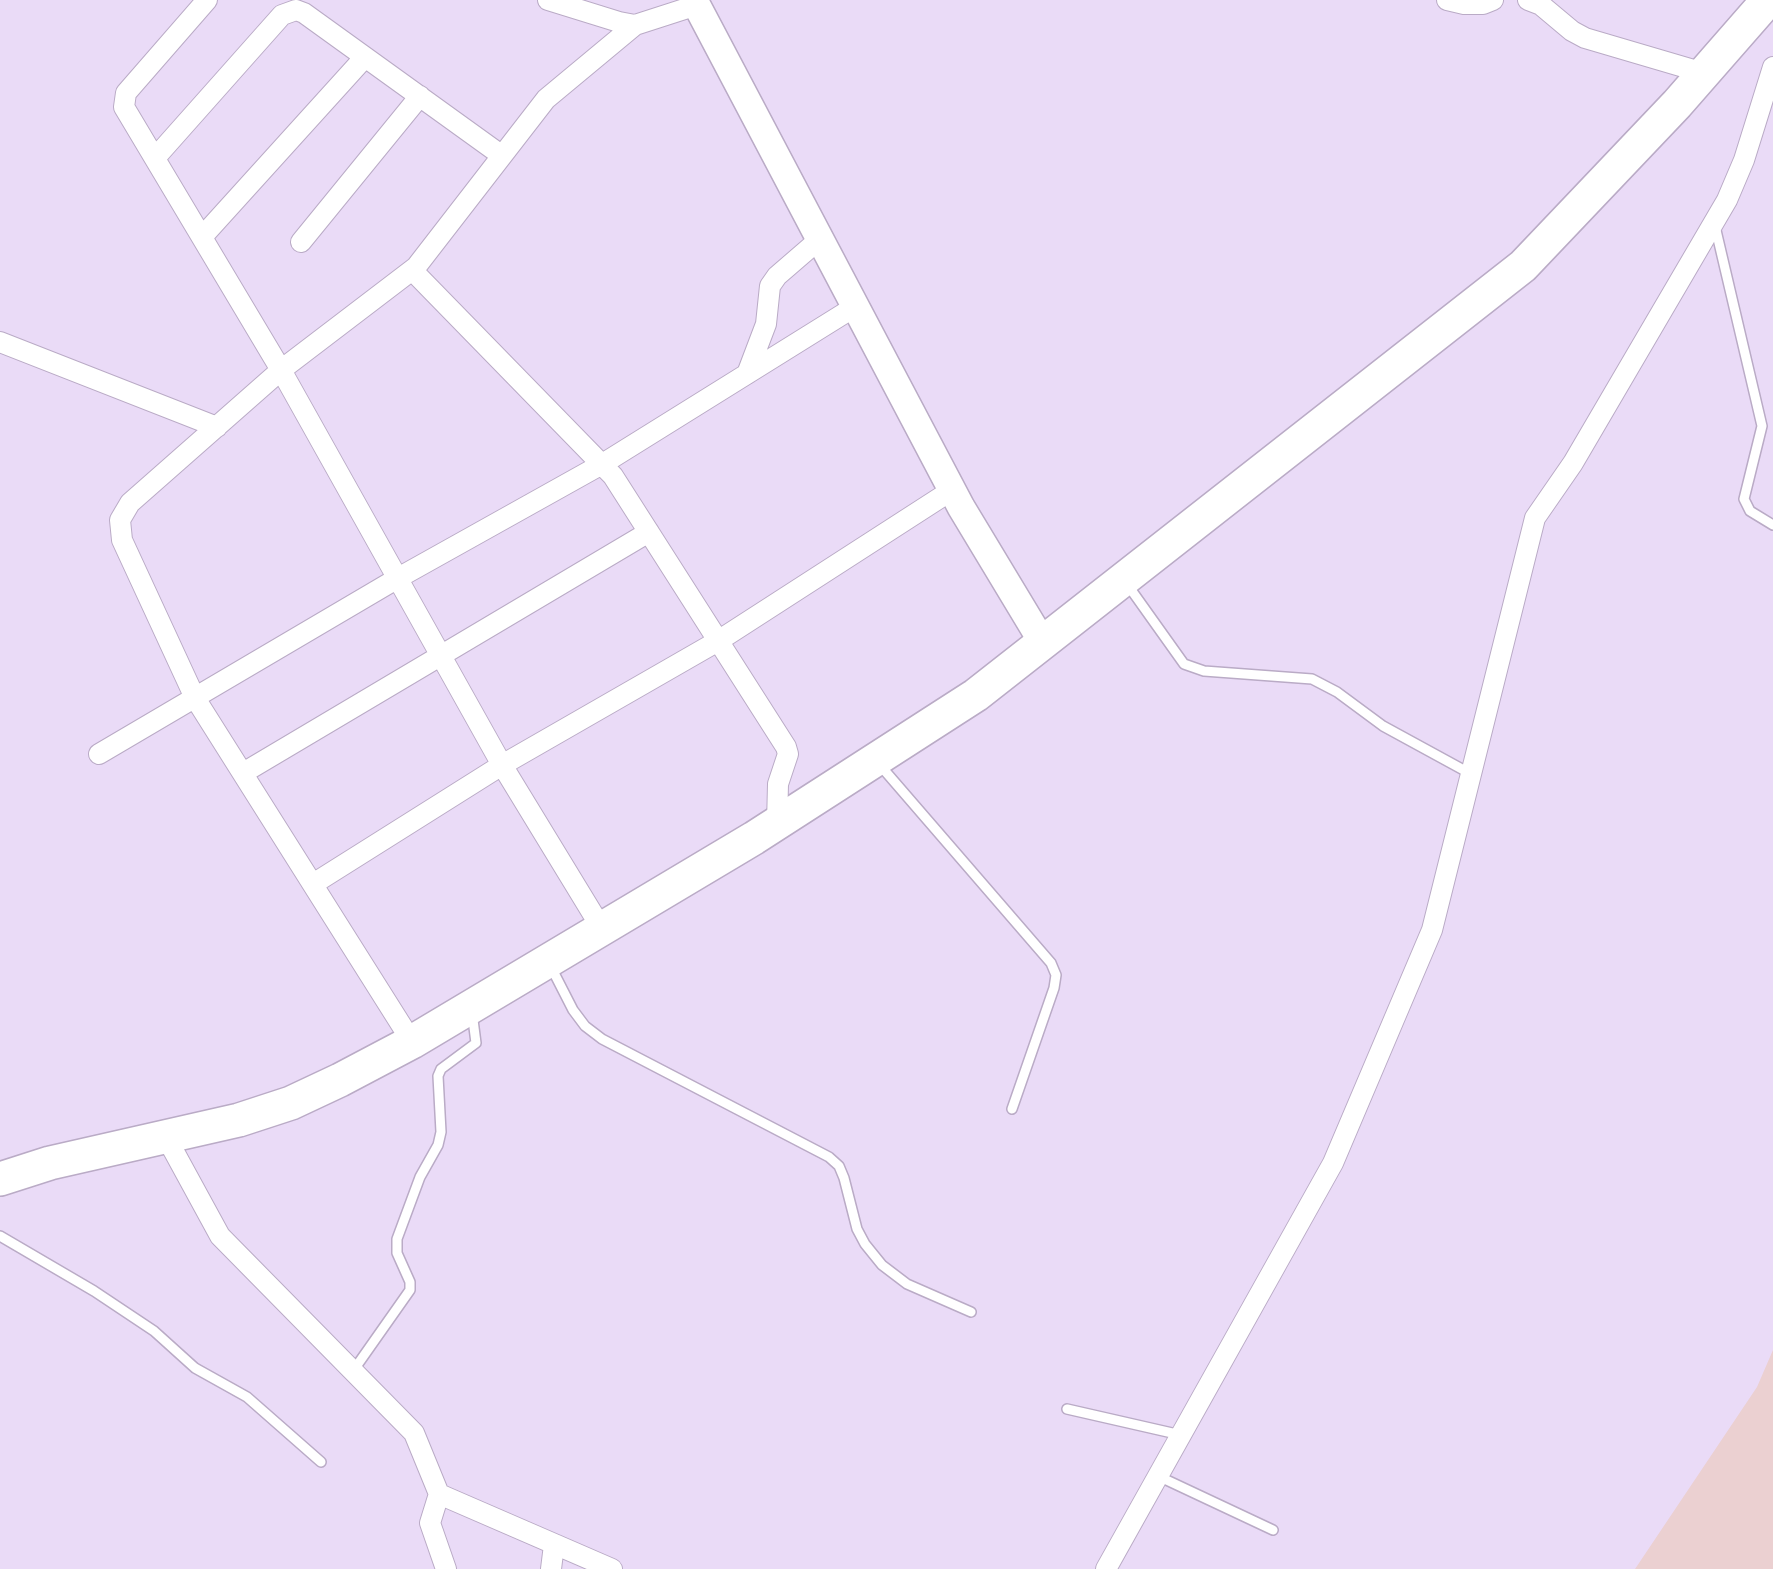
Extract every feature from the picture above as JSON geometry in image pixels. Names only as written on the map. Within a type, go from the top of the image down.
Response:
[{"type":"highway","points":[[0,1179],[50,1163],[239,1120],[291,1103],[340,1080],[412,1042],[777,824],[976,695],[1478,304],[1523,266],[1597,190],[1768,0]]},
{"type":"street","points":[[207,0],[124,98],[124,107],[281,370],[502,765],[602,929]]},
{"type":"street","points":[[548,0],[635,25]]},
{"type":"street","points":[[1447,0],[1464,4],[1483,4],[1493,0]]},
{"type":"street","points":[[1528,0],[1541,5],[1572,32],[1585,38],[1704,73]]},
{"type":"street","points":[[412,1042],[195,698],[119,530],[120,520],[130,503],[281,370],[412,270],[423,259],[546,99],[635,25],[695,2],[952,490],[1043,643]]},
{"type":"street","points":[[155,158],[288,11],[304,13],[501,155]]},
{"type":"street","points":[[202,237],[365,57]]},
{"type":"street","points":[[1106,1569],[1333,1163],[1428,943],[1535,518],[1573,463],[1714,222],[1744,160],[1773,67]]},
{"type":"street","points":[[301,242],[420,96]]},
{"type":"street","points":[[747,374],[766,324],[770,286],[777,276],[821,238]]},
{"type":"street","points":[[412,270],[604,464],[649,532],[786,747],[788,754],[778,784],[777,824]]},
{"type":"street","points":[[99,754],[398,578],[604,464],[856,306]]},
{"type":"street","points":[[0,342],[217,427]]},
{"type":"street","points":[[313,884],[502,765],[718,641],[952,490]]},
{"type":"street","points":[[243,773],[649,532]]},
{"type":"street","points":[[166,1137],[220,1236],[414,1433],[439,1494],[430,1523],[446,1569]]},
{"type":"street","points":[[439,1494],[612,1569]]},
{"type":"street","points":[[551,1569],[554,1545]]},
{"type":"lane","points":[[1714,222],[1762,426],[1744,499],[1750,511],[1773,525]]},
{"type":"lane","points":[[1124,578],[1184,664],[1204,670],[1312,679],[1337,692],[1383,726],[1472,774]]},
{"type":"lane","points":[[876,760],[1051,963],[1056,975],[1054,988],[1012,1109]]},
{"type":"lane","points":[[548,961],[573,1010],[585,1026],[602,1039],[829,1157],[839,1166],[844,1178],[850,1205],[861,1236],[882,1265],[907,1284],[971,1312]]},
{"type":"lane","points":[[353,1371],[410,1290],[410,1282],[397,1253],[397,1239],[420,1177],[438,1145],[441,1132],[438,1076],[441,1069],[476,1043],[471,1007]]},
{"type":"lane","points":[[0,1236],[94,1291],[154,1331],[195,1368],[247,1397],[321,1462]]},
{"type":"lane","points":[[1066,1408],[1181,1434]]},
{"type":"lane","points":[[1158,1476],[1272,1530]]},
{"type":"shaded area","points":[[1773,1350],[1773,1569],[1635,1569],[1757,1387]]}]
